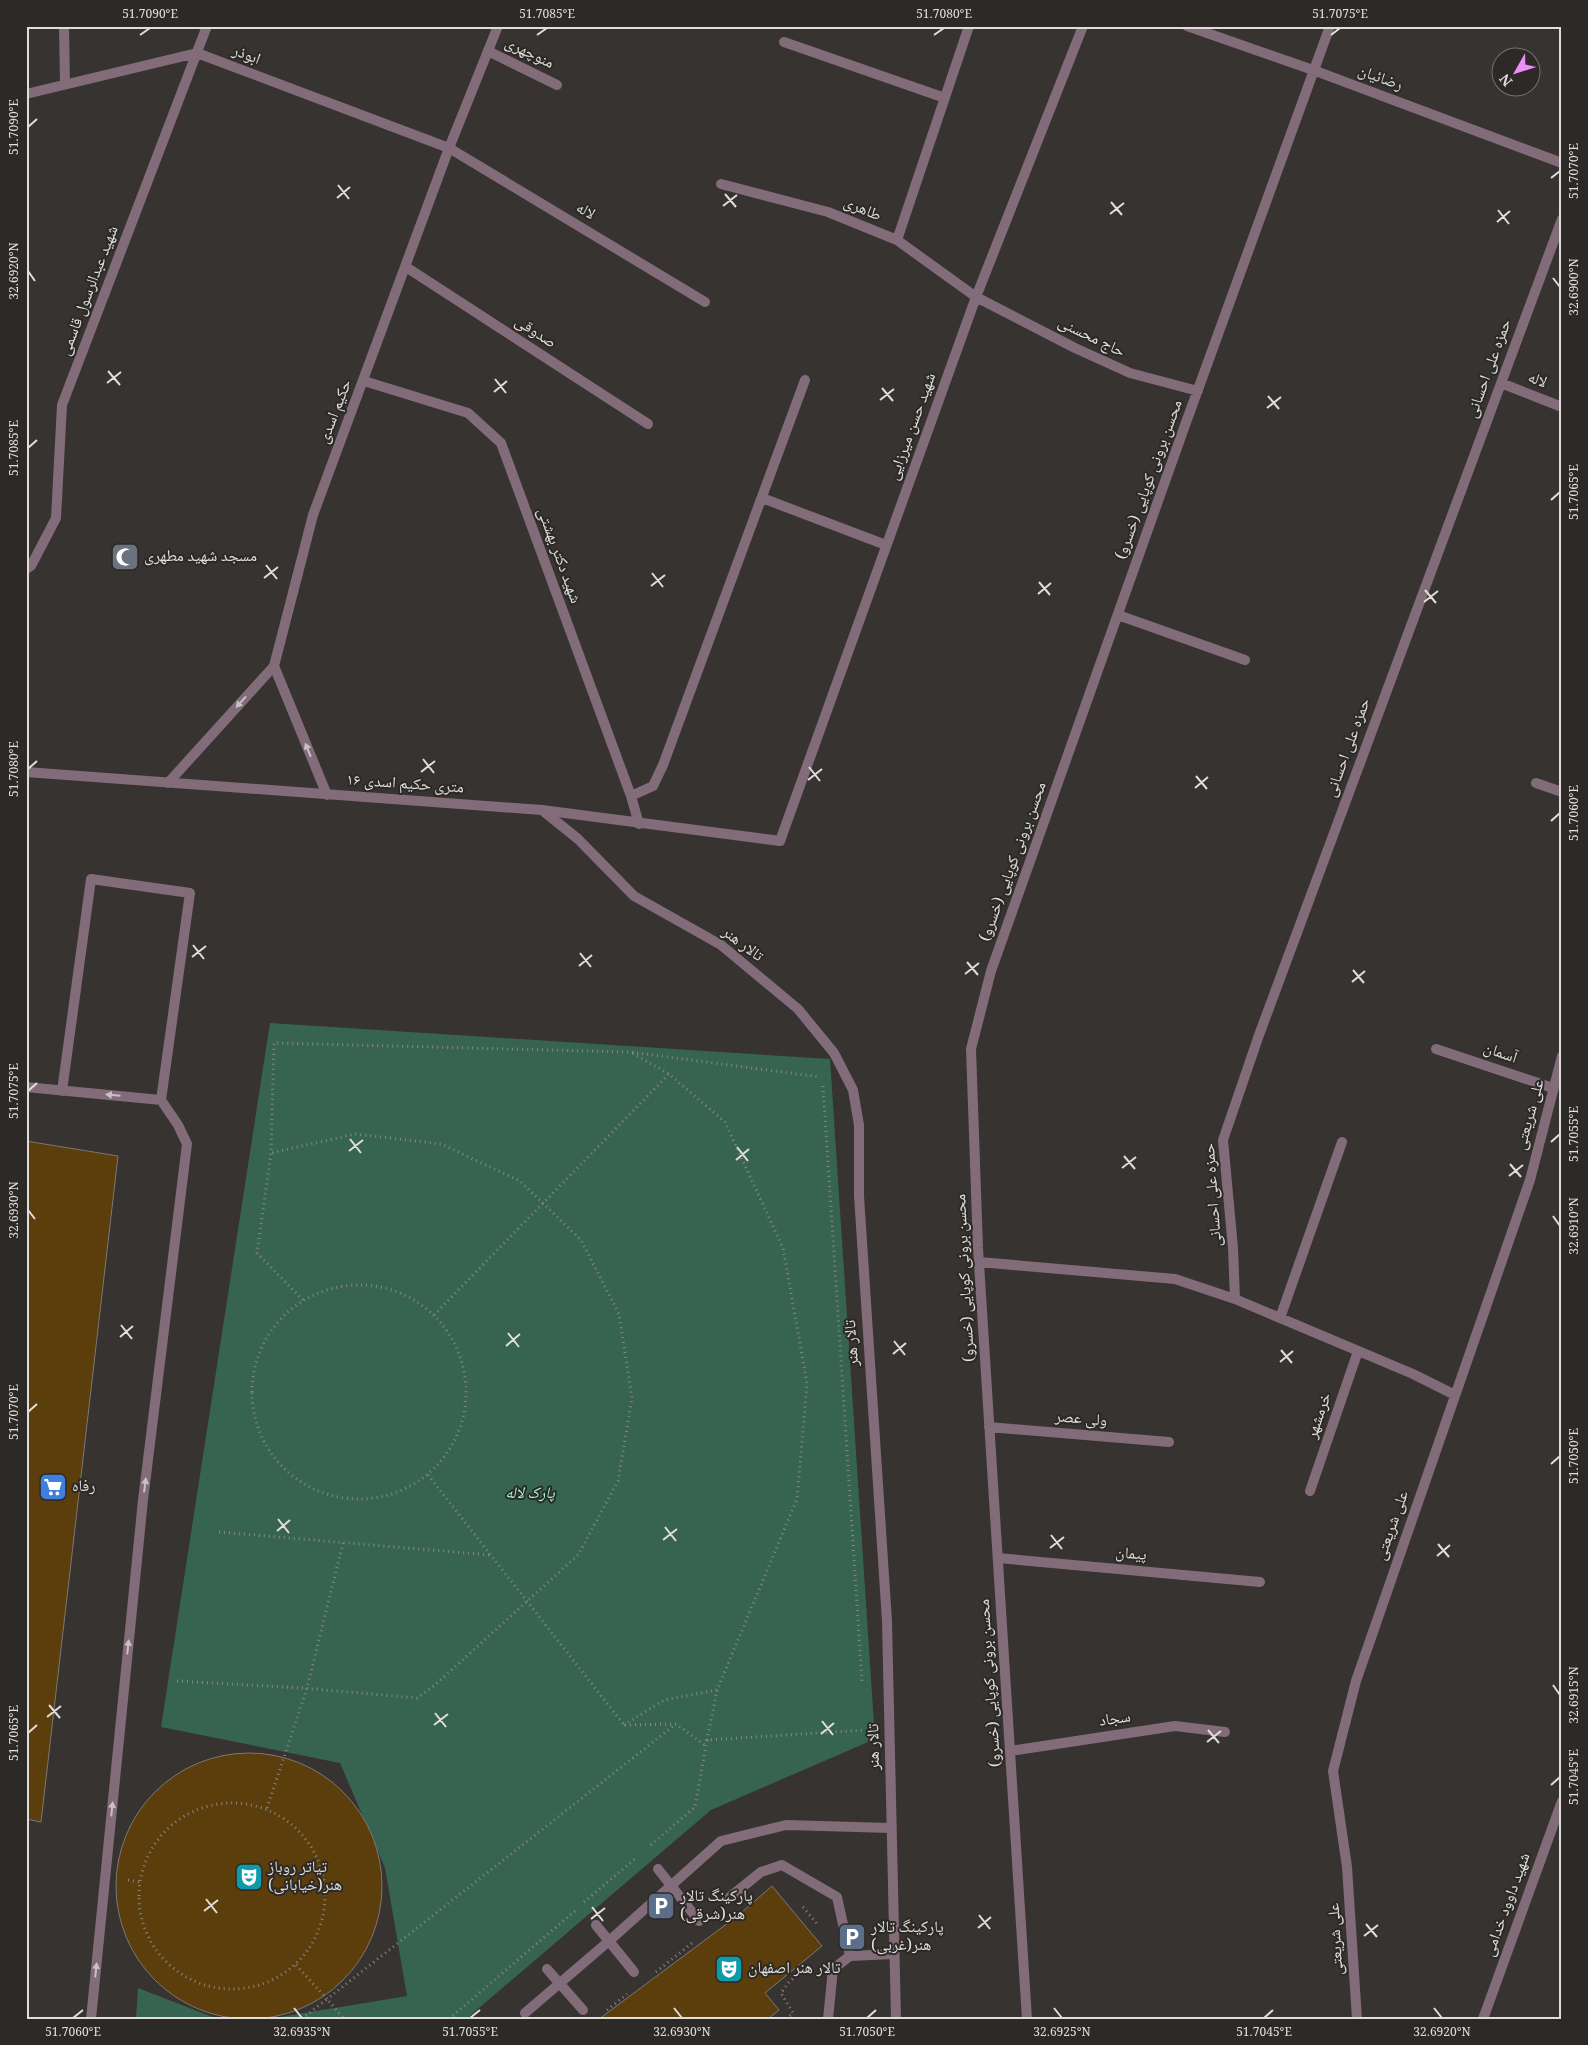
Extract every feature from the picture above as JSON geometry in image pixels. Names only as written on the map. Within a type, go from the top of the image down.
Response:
[{"type":"street","points":[[64,26],[65,84]]},
{"type":"street","name":"شهید عبدالرسول قاسمی","points":[[26,569],[31,566],[56,518],[62,406],[207,26]]},
{"type":"street","name":"حکیم اسدی","points":[[168,783],[274,666],[313,515],[449,148],[498,26]]},
{"type":"street","points":[[897,240],[969,26]]},
{"type":"street","name":"شهید حسن میرزایی","points":[[780,841],[976,297],[1083,26]]},
{"type":"street","name":"رضائیان","points":[[1187,26],[1313,70],[1562,163]]},
{"type":"street","name":"محسن برونی کوپایی (خسرو)","points":[[1027,2019],[979,1262],[971,1049],[991,971],[1330,26]]},
{"type":"street","points":[[784,42],[945,98]]},
{"type":"street","name":"منوچهری","points":[[488,51],[556,84]]},
{"type":"street","points":[[26,94],[197,53]]},
{"type":"street","name":"ابوذر","points":[[197,53],[449,148]]},
{"type":"street","name":"لاله","points":[[449,148],[704,302]]},
{"type":"street","name":"طاهری","points":[[721,184],[828,212],[897,240],[976,297]]},
{"type":"street","name":"حمزه علی احسانی","points":[[1235,1298],[1224,1140],[1262,1025],[1562,220]]},
{"type":"street","name":"صدوقی","points":[[406,267],[648,424]]},
{"type":"street","name":"حاج محسنی","points":[[976,297],[1075,348],[1130,373],[1198,391]]},
{"type":"street","points":[[631,796],[653,786],[663,765],[805,380]]},
{"type":"street","name":"شهید دکتر بهشتی","points":[[364,381],[468,413],[501,443],[631,796],[639,824]]},
{"type":"street","name":"لاله","points":[[1501,383],[1562,407]]},
{"type":"street","points":[[762,498],[886,545]]},
{"type":"street","points":[[1118,615],[1245,660]]},
{"type":"street","points":[[274,666],[327,795]]},
{"type":"street","name":"۱۶ متری حکیم اسدی","points":[[26,772],[542,810],[780,841]]},
{"type":"street","points":[[1536,783],[1562,792]]},
{"type":"street","name":"تالار هنر","points":[[542,810],[578,839],[634,896],[721,946],[798,1009],[834,1053],[853,1090],[859,1125],[859,1196],[886,1621],[896,2019]]},
{"type":"street","points":[[62,1091],[91,879],[190,893],[161,1100],[178,1125],[187,1144],[143,1500],[91,2019]]},
{"type":"street","name":"آسمان","points":[[1436,1049],[1553,1088]]},
{"type":"street","name":"علی شریعتی","points":[[1357,2019],[1347,1867],[1333,1770],[1356,1681],[1530,1180],[1562,1056]]},
{"type":"street","points":[[26,1087],[161,1100]]},
{"type":"street","points":[[1280,1318],[1342,1142]]},
{"type":"street","points":[[979,1262],[1175,1279],[1235,1298],[1413,1374],[1455,1396]]},
{"type":"street","name":"خرمشهر","points":[[1310,1491],[1358,1351]]},
{"type":"street","name":"ولی عصر","points":[[990,1427],[1169,1442]]},
{"type":"street","name":"پیمان","points":[[998,1558],[1260,1582]]},
{"type":"street","name":"سجاد","points":[[1010,1751],[1176,1726],[1225,1732]]},
{"type":"street","name":"شهید داوود خدامی","points":[[1483,2019],[1562,1801]]},
{"type":"street","points":[[525,2013],[721,1841],[786,1825],[891,1828]]},
{"type":"street","points":[[730,1897],[761,1872],[782,1865],[837,1896],[850,1956]]},
{"type":"street","points":[[658,1869],[699,1921]]},
{"type":"street","points":[[596,1925],[634,1972]]},
{"type":"street","points":[[828,2019],[833,1969],[850,1956],[894,1954]]},
{"type":"street","points":[[547,1969],[583,2010]]},
{"type":"path","points":[[303,1300],[257,1252],[271,1153],[274,1043],[630,1052],[822,1077],[863,1690]]},
{"type":"path","points":[[452,2018],[695,1807],[717,1690],[797,1499],[807,1383],[783,1248],[725,1122],[668,1074],[630,1052]]},
{"type":"path","points":[[434,1315],[668,1074]]},
{"type":"path","points":[[177,1681],[307,1688],[417,1698],[435,1685],[578,1555],[618,1481],[632,1398],[619,1314],[581,1240],[520,1181],[441,1144],[356,1134],[271,1153]]},
{"type":"path","points":[[371,1285],[404,1295],[434,1315],[455,1344],[458,1353],[465,1379],[464,1415],[451,1448],[428,1475],[397,1493],[362,1500],[326,1495],[295,1479],[270,1454],[255,1422],[251,1387],[258,1352],[276,1322],[303,1300],[335,1287],[371,1285]]},
{"type":"path","points":[[428,1475],[624,1725]]},
{"type":"path","points":[[219,1532],[490,1555]]},
{"type":"path","points":[[267,1808],[307,1688],[343,1543]]},
{"type":"path","points":[[624,1725],[664,1700],[717,1690]]},
{"type":"path","points":[[707,1740],[865,1730],[865,1720]]},
{"type":"path","points":[[624,1725],[676,1724],[706,1746]]},
{"type":"path","points":[[302,2019],[676,1724]]},
{"type":"path","points":[[229,1802],[267,1808],[298,1834],[322,1866],[325,1908],[312,1947],[296,1965],[261,1988],[228,1990],[194,1981],[163,1956],[142,1921],[139,1882],[150,1849],[172,1826],[200,1806],[229,1802]]},
{"type":"path","points":[[803,1906],[820,1929]]},
{"type":"path","points":[[649,1977],[695,1941]]},
{"type":"path","points":[[786,2019],[793,2013],[781,1993],[789,1982],[810,1963]]},
{"type":"path","points":[[296,1965],[344,2019]]},
{"type":"path","points":[[603,2013],[634,1989]]},
{"type":"green space","name":"پارک لاله","points":[[270,1023],[830,1059],[875,1739],[711,1810],[466,2019],[268,2019],[407,1996],[385,1868],[340,1763],[161,1727]]},
{"type":"green space","points":[[138,1988],[218,2019],[136,2019]]},
{"type":"building","name":"رفاه","points":[[26,1141],[118,1156],[41,1822],[26,1819]]},
{"type":"building","name":"تیاتر روباز هنر(خیابانی)","points":[[249,1753],[275,1756],[300,1763],[323,1775],[343,1792],[360,1812],[372,1835],[379,1860],[382,1886],[379,1912],[372,1937],[360,1960],[343,1980],[323,1997],[300,2009],[275,2016],[249,2019],[223,2016],[198,2009],[175,1997],[155,1980],[138,1960],[126,1937],[119,1912],[116,1886],[119,1860],[126,1835],[138,1812],[155,1792],[175,1775],[198,1763],[223,1756]]},
{"type":"building","name":"تالار هنر اصفهان","points":[[772,1886],[822,1946],[765,1993],[779,2010],[768,2019],[599,2019],[740,1914]]},
{"type":"place","name":"مسجد شهید مطهری","points":[[125,557]]},
{"type":"place","name":"رفاه","points":[[53,1487]]},
{"type":"place","name":"تیاتر روباز هنر(خیابانی)","points":[[249,1877]]},
{"type":"place","name":"پارکینگ تالار هنر(شرقی)","points":[[661,1906]]},
{"type":"place","name":"پارکینگ تالار هنر(غربی)","points":[[852,1937]]},
{"type":"place","name":"تالار هنر اصفهان","points":[[729,1969]]}]
